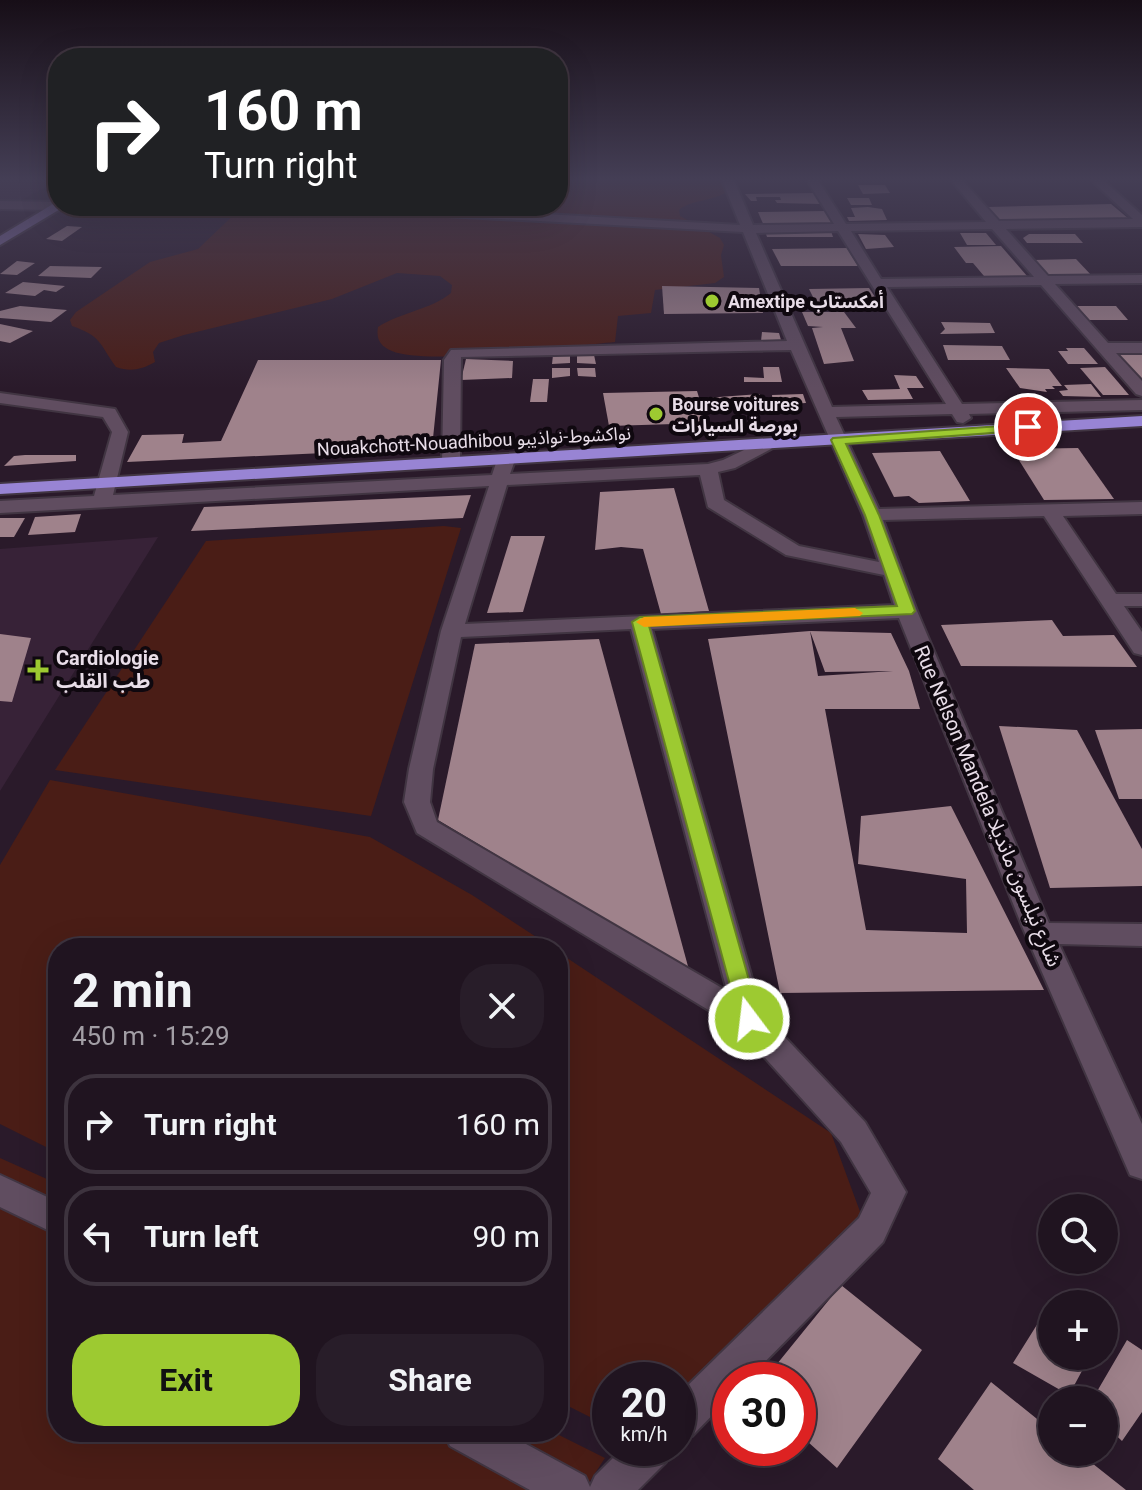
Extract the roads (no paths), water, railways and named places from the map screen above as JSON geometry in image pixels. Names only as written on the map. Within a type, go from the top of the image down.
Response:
[{"type":"highway","name":"Nouakchott-Nouadhibou نواكشوط-نواذيبو","points":[[0,489],[451,462],[503,470],[765,445],[1142,421]]},
{"type":"street","name":"Rue Nelson Mandela شارع نيلسون مانديلا","points":[[757,250],[872,515],[907,611],[1039,933],[1142,1164]]},
{"type":"street","points":[[856,250],[971,430]]},
{"type":"street","points":[[1017,250],[1142,391]]},
{"type":"street","points":[[877,283],[1142,279]]},
{"type":"street","points":[[451,462],[452,360],[456,353],[796,345]]},
{"type":"street","points":[[1105,348],[1142,348]]},
{"type":"street","points":[[0,398],[109,413],[120,432],[109,483],[101,501]]},
{"type":"street","points":[[825,412],[1142,405]]},
{"type":"street","points":[[0,507],[503,470],[708,469],[729,464],[765,445]]},
{"type":"street","points":[[708,469],[715,503],[793,551],[893,571]]},
{"type":"street","points":[[503,470],[452,631],[418,788],[418,811],[426,827],[749,1019],[853,1132],[889,1192],[871,1230],[696,1404]]},
{"type":"street","points":[[872,515],[1142,508]]},
{"type":"street","points":[[1049,509],[1142,648]]},
{"type":"street","points":[[1111,600],[1142,600]]},
{"type":"street","points":[[452,631],[907,611]]},
{"type":"street","points":[[640,622],[749,1019]]},
{"type":"street","points":[[1039,933],[1142,935]]},
{"type":"street","points":[[0,1190],[48,1214]]},
{"type":"street","points":[[482,1442],[571,1490]]},
{"type":"street","points":[[609,1490],[634,1466]]},
{"type":"place","name":"Amextipe أمكستاب","points":[[712,301]]},
{"type":"place","name":"Bourse voitures بورصة السيارات","points":[[656,414]]},
{"type":"place","name":"Cardiologie طب القلب","points":[[38,670]]}]
